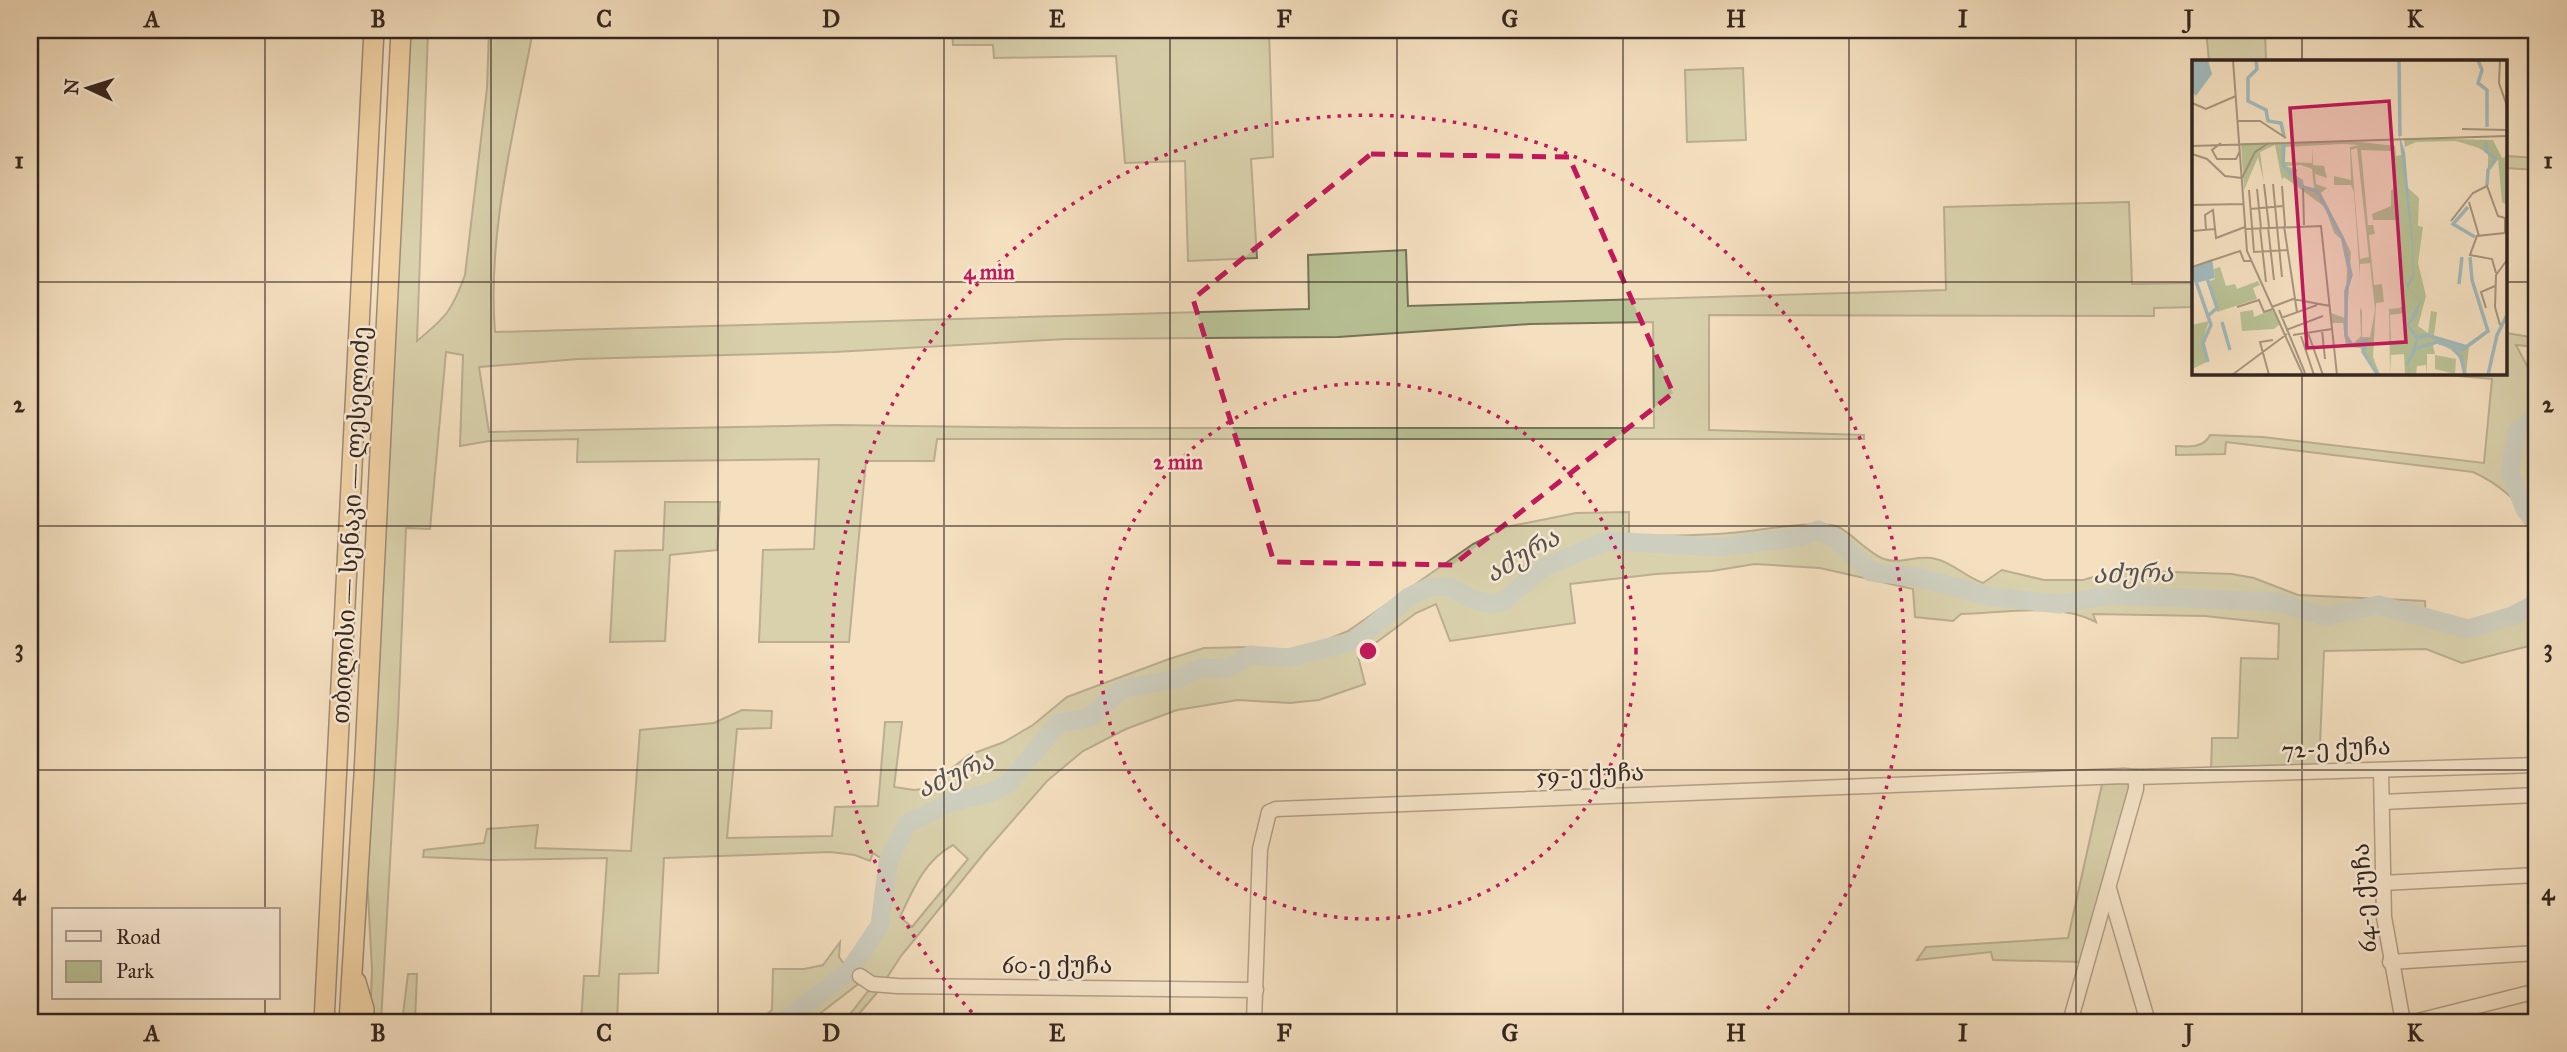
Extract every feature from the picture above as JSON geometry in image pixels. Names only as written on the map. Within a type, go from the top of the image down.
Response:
[{"type":"highway","name":"თბილისი — სენაკი — ლესელიძე","points":[[324,1022],[374,30]]},
{"type":"highway","name":"თბილისი — სენაკი — ლესელიძე","points":[[349,1022],[401,30]]},
{"type":"highway","points":[[351,967],[364,1009],[363,1022]]},
{"type":"street","name":"72-ე ქუჩა","points":[[2130,777],[2537,765]]},
{"type":"street","name":"64-ე ქუჩა","points":[[2381,770],[2384,917],[2390,962],[2403,1022]]},
{"type":"street","points":[[2070,1022],[2136,789],[2130,777]]},
{"type":"street","name":"59-ე ქუჩა","points":[[1254,1022],[1261,849],[1269,812],[1276,809],[2130,777]]},
{"type":"street","points":[[2382,802],[2537,795]]},
{"type":"street","points":[[2382,883],[2537,875]]},
{"type":"street","points":[[2109,889],[2148,1022]]},
{"type":"street","points":[[2390,962],[2537,953]]},
{"type":"street","name":"60-ე ქუჩა","points":[[860,976],[872,984],[897,986],[1256,990]]},
{"type":"street","points":[[2414,1022],[2537,991]]},
{"type":"highlighted area","points":[[1371,154],[1569,157],[1673,393],[1453,565],[1274,562],[1193,299]]},
{"type":"green space","points":[[410,30],[428,30],[417,341],[447,312],[465,275],[487,88],[489,30],[533,30],[499,218],[495,256],[495,332],[1309,309],[1308,255],[1406,250],[1408,306],[1946,290],[1944,207],[2129,202],[2132,284],[2192,283],[2192,307],[2154,308],[2154,316],[1709,315],[1709,430],[1864,435],[1864,439],[937,439],[934,461],[866,461],[849,642],[759,642],[763,550],[814,549],[819,459],[577,462],[578,439],[489,441],[460,446],[463,355],[446,352],[430,529],[406,528],[381,1022],[370,1022],[372,970],[366,856]],"holes":[[[1653,322],[1654,428],[1065,428],[837,425],[489,432],[479,367],[578,359],[834,352],[1066,339],[1338,337],[1530,324]]]},
{"type":"green space","points":[[952,30],[1269,30],[1273,157],[1251,159],[1257,258],[1188,261],[1185,161],[1125,163],[1116,56],[994,58],[993,45],[953,45]]},
{"type":"green space","points":[[2206,30],[2265,30],[2266,60],[2209,60]]},
{"type":"green space","points":[[1743,68],[1746,140],[1687,142],[1685,70]]},
{"type":"green space","points":[[2508,156],[2537,158],[2537,170],[2508,168]]},
{"type":"green space","points":[[2508,333],[2537,338],[2537,347],[2516,345],[2537,385],[2537,525],[2508,495],[2473,472],[2226,442],[2225,454],[2176,455],[2176,446],[2200,444],[2210,435],[2263,437],[2484,463],[2492,379],[2436,374],[2508,374]]},
{"type":"green space","points":[[665,502],[720,502],[717,550],[670,555],[665,641],[610,642],[615,551],[663,550]]},
{"type":"green space","points":[[1629,512],[1629,536],[1717,534],[1825,524],[1841,528],[1884,559],[1936,559],[1983,583],[2002,570],[2044,580],[2083,580],[2104,574],[2141,571],[2232,574],[2254,578],[2298,595],[2425,601],[2426,618],[2468,629],[2512,616],[2537,603],[2537,644],[2462,663],[2426,649],[2324,651],[2319,768],[2211,773],[2212,738],[2238,738],[2241,658],[2278,659],[2279,624],[2205,616],[2093,614],[2096,622],[2065,612],[2048,610],[1961,614],[1953,621],[1915,617],[1913,589],[1820,568],[1755,564],[1712,571],[1656,574],[1570,584],[1575,623],[1450,641],[1436,604],[1416,613],[1358,656],[1365,684],[1319,700],[1290,703],[1238,700],[1177,710],[1126,729],[1083,751],[1047,781],[985,852],[901,956],[884,982],[873,981],[853,966],[880,925],[888,863],[873,853],[870,861],[855,855],[830,852],[664,858],[658,973],[619,974],[617,1022],[581,1022],[584,976],[599,976],[607,858],[493,860],[423,857],[424,850],[484,843],[487,829],[538,825],[535,848],[631,851],[640,730],[714,723],[742,710],[772,711],[771,728],[737,729],[727,838],[832,836],[835,807],[878,806],[885,722],[902,722],[894,787],[914,790],[930,788],[940,783],[952,768],[969,755],[1004,742],[1033,725],[1067,697],[1204,648],[1250,647],[1280,650],[1310,647],[1348,631],[1473,544],[1506,527],[1576,513]],"holes":[[[953,845],[968,859],[912,927],[900,917],[921,876],[943,851]]]},
{"type":"green space","points":[[2103,780],[2117,780],[2132,786],[2084,962],[1993,960],[1991,952],[1917,960],[1926,947],[2068,938]]},
{"type":"green space","points":[[840,942],[839,957],[848,969],[776,1022],[758,1022],[772,1010],[773,969],[804,969],[823,965]]},
{"type":"green space","points":[[851,971],[864,983],[857,985],[809,1022],[787,1022]]},
{"type":"green space","points":[[408,974],[417,974],[415,1022],[402,1022]]},
{"type":"green space","points":[[872,986],[881,988],[852,1022],[844,1022]]},
{"type":"waterway","name":"აძურა","points":[[2537,415],[2517,432],[2510,472],[2525,509],[2537,525]]},
{"type":"waterway","name":"აძურა","points":[[783,1022],[849,971],[880,925],[888,862],[907,824],[951,802],[990,793],[1009,783],[1058,723],[1089,718],[1122,689],[1177,679],[1200,668],[1226,669],[1250,655],[1288,658],[1354,641],[1409,597],[1429,587],[1449,587],[1472,599],[1493,604],[1504,601],[1542,568],[1607,541],[1720,547],[1801,537],[1818,530],[1835,538],[1871,572],[1916,577],[1992,597],[2060,604],[2111,595],[2277,602],[2324,616],[2379,605],[2468,629],[2512,616],[2537,603]]}]
